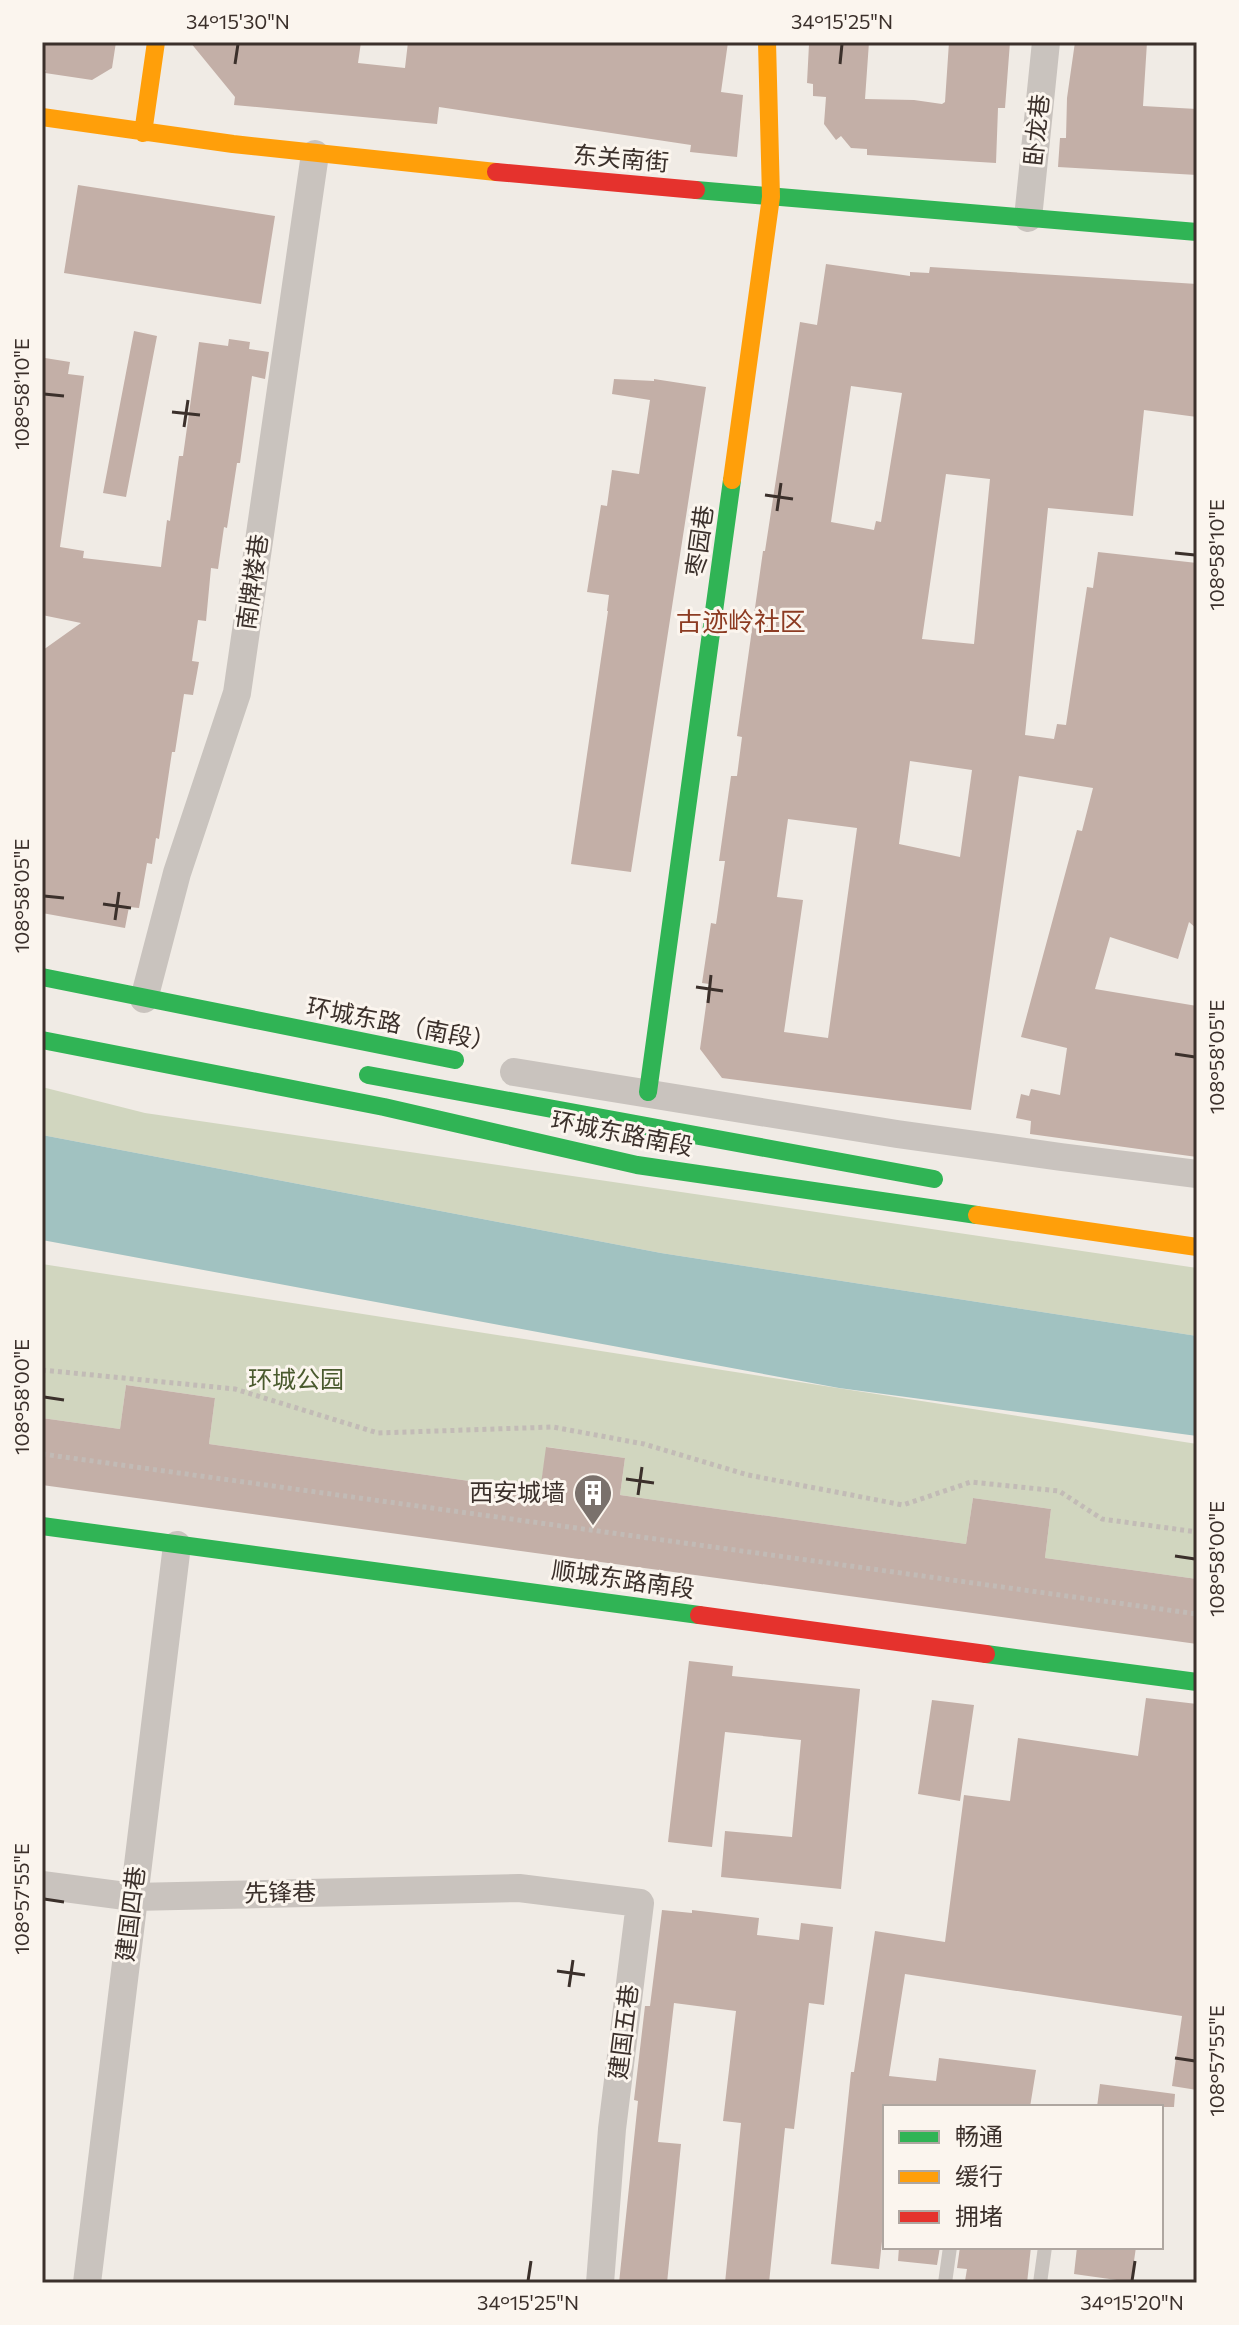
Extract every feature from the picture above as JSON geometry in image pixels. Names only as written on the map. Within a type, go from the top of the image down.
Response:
[{"type":"street","points":[[143,133],[156,42]]},
{"type":"street","name":"枣园巷","points":[[648,1092],[771,197],[767,42]]},
{"type":"street","name":"卧龙巷","points":[[1028,218],[1046,42]]},
{"type":"street","name":"东关南街","points":[[42,117],[315,154],[771,197],[1197,232]]},
{"type":"street","name":"南牌楼巷","points":[[144,999],[177,873],[237,693],[315,154]]},
{"type":"street","name":"环城东路（南段）","points":[[42,977],[468,1063]]},
{"type":"street","name":"环城东路南段","points":[[42,1040],[384,1107],[637,1165],[1197,1247]]},
{"type":"street","points":[[506,1070],[897,1134],[1197,1174]]},
{"type":"street","name":"环城东路（南段）","points":[[506,1070],[640,1124]]},
{"type":"street","name":"环城东路南段","points":[[346,1071],[946,1182]]},
{"type":"street","points":[[417,1132],[637,1165]]},
{"type":"street","name":"顺城东路南段","points":[[42,1526],[1197,1682]]},
{"type":"street","name":"建国四巷","points":[[87,2283],[177,1545]]},
{"type":"street","name":"先锋巷","points":[[42,1885],[133,1897],[519,1888]]},
{"type":"street","name":"建国五巷","points":[[519,1888],[640,1903],[612,2129],[600,2283]]},
{"type":"lane","points":[[945,2283],[950,2249]]},
{"type":"lane","points":[[1040,2283],[1045,2249]]},
{"type":"path","points":[[42,1370],[235,1389],[378,1433],[553,1427],[644,1444],[748,1475],[903,1505],[971,1482],[1059,1491],[1102,1519],[1197,1532]]},
{"type":"path","points":[[42,1454],[1197,1614]]},
{"type":"green space","points":[[42,1087],[145,1113],[1197,1268],[1197,1336],[661,1253],[42,1135]]},
{"type":"green space","name":"环城公园","points":[[42,1264],[1197,1444],[1197,1579],[1045,1558],[1051,1509],[973,1498],[966,1544],[620,1495],[625,1458],[547,1447],[540,1491],[209,1444],[215,1398],[126,1385],[120,1429],[42,1418]]},
{"type":"water","points":[[42,1135],[661,1253],[1197,1336],[1197,1436],[839,1388],[42,1240]]},
{"type":"building","points":[[42,42],[116,42],[112,68],[92,80],[45,73],[46,70],[42,70]]},
{"type":"building","points":[[190,42],[361,42],[358,63],[405,68],[408,42],[728,42],[721,92],[743,95],[737,157],[690,152],[691,145],[439,107],[437,124],[234,105],[235,97]]},
{"type":"building","points":[[816,42],[869,42],[865,99],[942,104],[945,102],[949,42],[1010,42],[1005,108],[998,108],[996,163],[867,155],[867,149],[851,148],[841,136],[836,140],[824,124],[826,97],[813,96],[813,84],[807,83],[809,44],[815,45]]},
{"type":"building","points":[[1075,42],[1147,42],[1143,106],[1197,109],[1197,175],[1058,167],[1060,138],[1066,138],[1067,98]]},
{"type":"building","points":[[78,185],[275,216],[261,304],[64,273]]},
{"type":"building","points":[[826,264],[910,276],[910,272],[929,273],[930,267],[1197,284],[1197,417],[1144,410],[1133,516],[1048,508],[1025,735],[1054,739],[1057,724],[1066,725],[1087,587],[1093,588],[1098,552],[1197,563],[1197,929],[1189,922],[1178,959],[1110,937],[1095,989],[1197,1006],[1197,1157],[1030,1134],[1031,1121],[1016,1118],[1021,1094],[1029,1096],[1031,1089],[1060,1095],[1067,1048],[1021,1037],[1077,830],[1082,831],[1093,788],[1019,776],[971,1110],[722,1078],[700,1049],[709,984],[702,983],[711,923],[716,924],[725,861],[719,861],[731,776],[737,776],[742,737],[737,736],[800,322],[817,325]],"holes":[[[851,386],[902,393],[881,522],[876,521],[874,530],[831,522]],[[946,474],[990,479],[974,644],[922,639]],[[910,761],[972,770],[960,857],[899,844]],[[788,819],[857,828],[828,1038],[784,1032],[803,900],[777,897]]]},
{"type":"building","points":[[134,331],[157,336],[126,497],[103,493]]},
{"type":"building","points":[[229,339],[250,342],[249,349],[269,352],[265,379],[252,376],[240,463],[237,463],[218,569],[211,568],[206,621],[198,620],[192,661],[199,662],[193,695],[184,694],[159,839],[156,838],[152,864],[147,863],[139,908],[129,907],[125,928],[42,913],[43,650],[81,623],[42,615],[42,363],[45,364],[45,358],[70,362],[68,374],[84,376],[60,547],[84,551],[83,558],[161,567],[179,456],[183,456],[199,342],[228,346]]},
{"type":"building","points":[[614,379],[654,379],[706,387],[631,872],[571,864],[608,611],[609,595],[587,592],[601,505],[607,506],[612,470],[639,474],[650,400],[612,394]]},
{"type":"building","name":"西安城墙","points":[[126,1385],[215,1398],[209,1444],[540,1491],[546,1447],[625,1458],[620,1495],[966,1544],[973,1498],[1051,1509],[1045,1558],[1197,1579],[1197,1644],[42,1485],[42,1418],[120,1429]]},
{"type":"building","points":[[689,1661],[733,1666],[732,1676],[860,1689],[841,1889],[721,1877],[725,1831],[792,1837],[801,1740],[725,1732],[712,1847],[668,1842]]},
{"type":"building","points":[[1146,1698],[1197,1704],[1197,2090],[1172,2086],[1182,2016],[905,1974],[889,2076],[936,2081],[939,2058],[1036,2070],[1030,2105],[883,2105],[883,2232],[879,2269],[831,2264],[851,2072],[854,2072],[875,1931],[945,1942],[964,1795],[1010,1801],[1018,1738],[1138,1756]]},
{"type":"building","points":[[932,1700],[974,1705],[960,1801],[918,1794]]},
{"type":"building","points":[[662,1910],[692,1913],[692,1910],[759,1918],[757,1935],[799,1940],[801,1923],[833,1927],[824,2005],[809,2003],[794,2129],[785,2128],[769,2283],[725,2283],[741,2123],[723,2121],[736,2011],[674,2003],[658,2142],[681,2144],[667,2283],[619,2283],[638,2101],[634,2100],[645,2006],[650,2006]]},
{"type":"building","points":[[1100,2084],[1175,2094],[1174,2107],[1097,2105]]},
{"type":"building","points":[[899,2249],[940,2249],[937,2265],[898,2261]]},
{"type":"building","points":[[960,2249],[1031,2249],[1027,2283],[965,2281],[967,2269],[957,2268]]},
{"type":"building","points":[[1077,2249],[1136,2249],[1131,2282],[1074,2274]]},
{"type":"traffic: fast","points":[[696,190],[1197,232]]},
{"type":"traffic: fast","points":[[648,1092],[732,480]]},
{"type":"traffic: fast","points":[[42,977],[455,1060]]},
{"type":"traffic: fast","points":[[42,1040],[384,1107],[637,1165],[977,1215]]},
{"type":"traffic: fast","points":[[368,1075],[934,1179]]},
{"type":"traffic: fast","points":[[42,1526],[699,1615]]},
{"type":"traffic: fast","points":[[986,1654],[1197,1682]]},
{"type":"traffic: slow","points":[[143,133],[156,42]]},
{"type":"traffic: slow","points":[[732,480],[771,197],[767,42]]},
{"type":"traffic: slow","points":[[42,117],[233,144],[496,172]]},
{"type":"traffic: slow","points":[[977,1215],[1197,1247]]},
{"type":"traffic: jam","points":[[496,172],[696,190]]},
{"type":"traffic: jam","points":[[699,1615],[986,1654]]},
{"type":"place","name":"西安城墙","points":[[593,1527]]},
{"type":"district","name":"古迹岭社区","points":[[741,622]]}]
